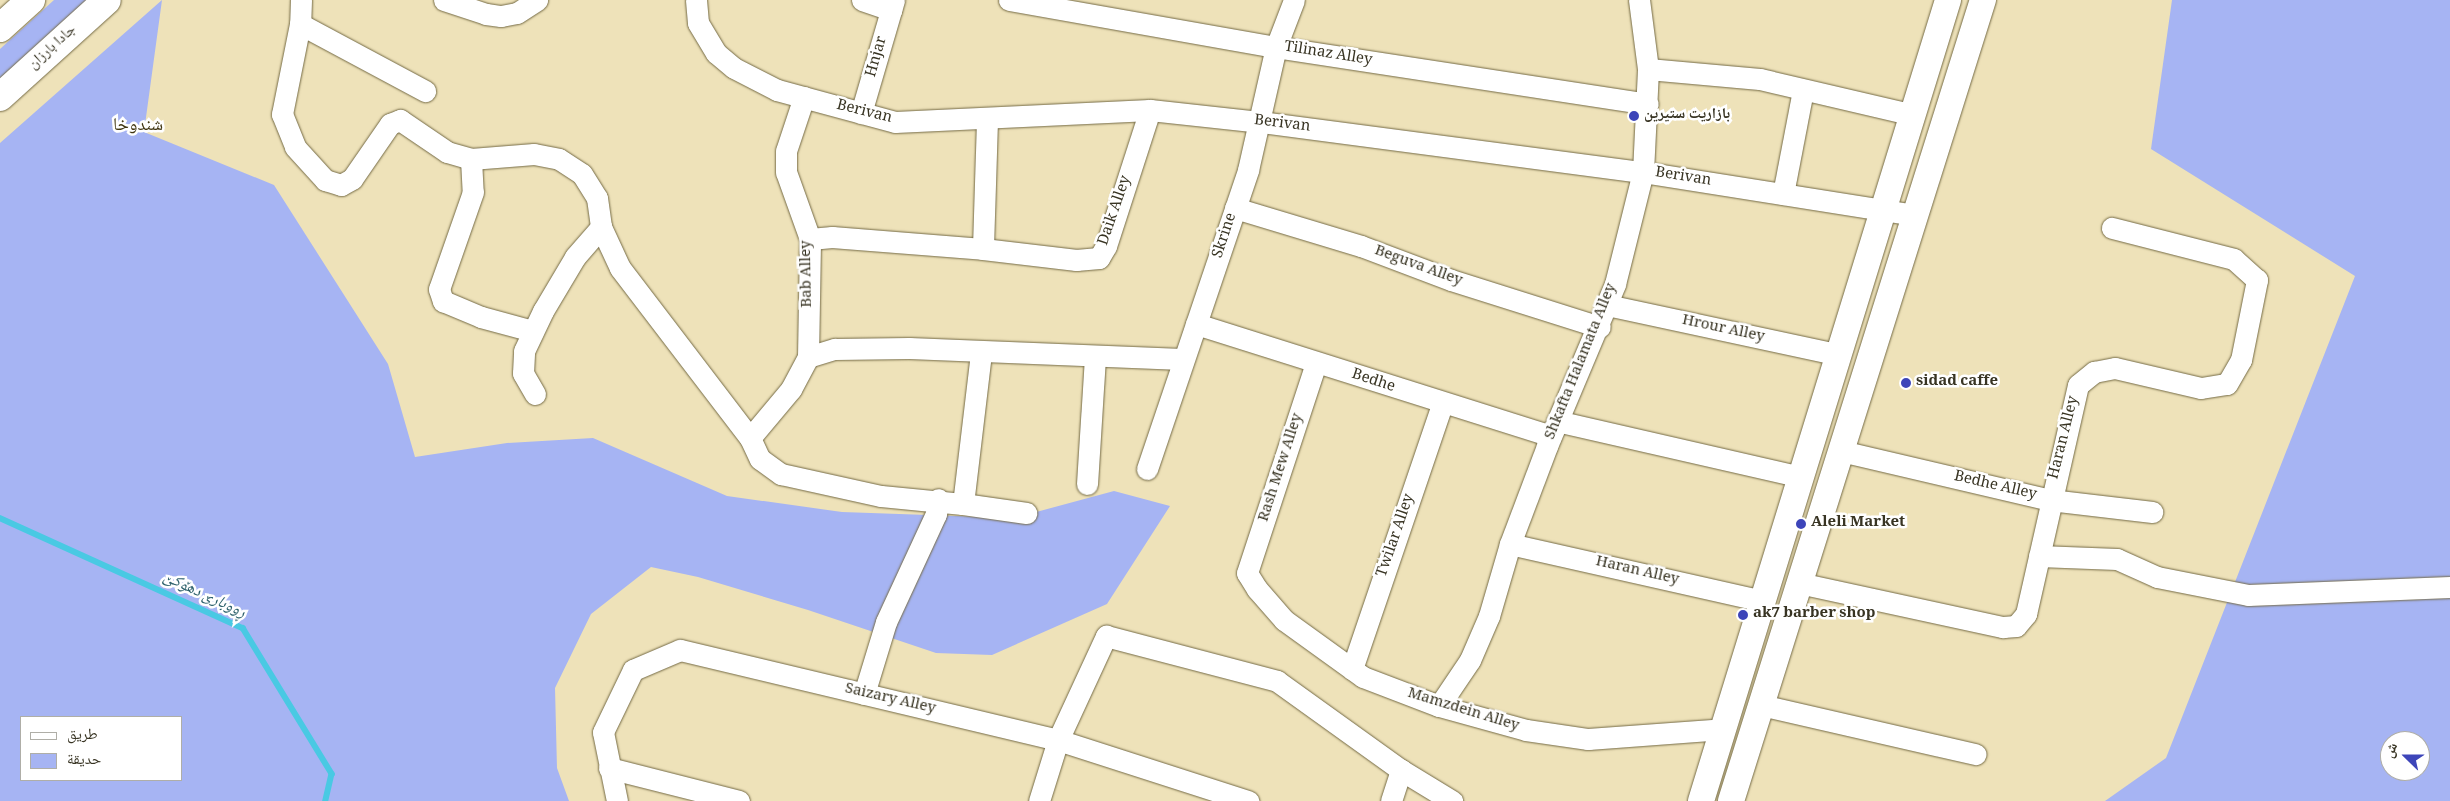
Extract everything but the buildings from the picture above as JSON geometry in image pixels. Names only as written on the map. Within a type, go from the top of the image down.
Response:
[{"type":"highway","points":[[0,28],[30,0]]},
{"type":"highway","name":"جادا بارزان","points":[[0,97],[107,0]]},
{"type":"street","points":[[301,0],[300,24],[282,114],[295,146],[325,180],[341,185],[352,179],[390,124],[400,120],[447,152],[471,159],[534,154],[559,159],[582,174],[597,198],[602,227],[620,268],[750,438],[760,459],[781,474],[881,496],[938,499],[1026,513]]},
{"type":"street","points":[[444,0],[486,14],[502,16],[517,13],[538,0]]},
{"type":"street","name":"Berivan","points":[[696,0],[698,23],[716,53],[743,73],[777,90],[895,122],[987,120],[1150,110],[1261,122],[1643,172],[1915,215]]},
{"type":"street","points":[[862,0],[893,5]]},
{"type":"street","name":"Tilinaz Alley","points":[[1008,0],[1276,47],[1648,104]]},
{"type":"street","name":"Skrine","points":[[1147,469],[1182,359],[1196,324],[1235,208],[1261,122],[1276,47],[1294,0]]},
{"type":"street","name":"Shkafta Halamata Alley","points":[[1439,706],[1470,660],[1489,616],[1510,544],[1554,428],[1600,327],[1607,305],[1643,172],[1648,104],[1648,68],[1640,0]]},
{"type":"street","points":[[1701,801],[1948,0]]},
{"type":"street","points":[[1731,801],[1983,0]]},
{"type":"street","name":"Hnjar","points":[[861,113],[893,5]]},
{"type":"street","points":[[300,24],[425,91]]},
{"type":"street","points":[[1648,68],[1760,79],[1914,115]]},
{"type":"street","points":[[1783,194],[1803,90]]},
{"type":"street","name":"Bab Alley","points":[[750,438],[791,389],[808,357],[810,239],[786,172],[786,151],[804,97]]},
{"type":"street","name":"Daik Alley","points":[[810,239],[832,237],[983,248],[1076,260],[1099,258],[1106,246],[1150,110]]},
{"type":"street","points":[[983,248],[987,120]]},
{"type":"street","points":[[471,159],[473,192],[440,290],[442,301],[481,317],[533,331]]},
{"type":"street","name":"Beguva Alley","points":[[1235,208],[1361,246],[1451,280],[1600,327]]},
{"type":"street","points":[[535,394],[523,373],[524,351],[533,331],[575,257],[602,227]]},
{"type":"street","name":"Haran Alley","points":[[1799,583],[2003,627],[2016,626],[2026,614],[2050,500],[2078,385],[2094,372],[2115,368],[2201,388],[2228,384],[2241,360],[2257,280],[2234,259],[2112,228]]},
{"type":"street","name":"Hrour Alley","points":[[1607,305],[1840,355]]},
{"type":"street","name":"Bedhe","points":[[1196,324],[1442,404],[1554,428]]},
{"type":"street","points":[[808,357],[835,349],[1182,359]]},
{"type":"street","points":[[964,504],[981,352]]},
{"type":"street","points":[[1087,484],[1095,357]]},
{"type":"street","name":"Rash Mew Alley","points":[[1247,573],[1316,363]]},
{"type":"street","name":"Twilar Alley","points":[[1352,669],[1442,404]]},
{"type":"street","points":[[1554,428],[1802,477]]},
{"type":"street","name":"Bedhe Alley","points":[[1841,451],[2050,500],[2152,512]]},
{"type":"street","points":[[864,694],[886,622],[936,514],[938,499]]},
{"type":"street","name":"Haran Alley","points":[[1510,544],[1763,601]]},
{"type":"street","points":[[2039,556],[2117,559],[2157,577],[2248,594],[2450,587]]},
{"type":"street","name":"Mamzdein Alley","points":[[1247,573],[1257,590],[1284,620],[1352,669],[1364,677],[1439,706],[1526,730],[1588,739],[1723,729]]},
{"type":"street","points":[[1039,801],[1058,740],[1106,636],[1277,681],[1401,770],[1452,801]]},
{"type":"street","name":"Saizary Alley","points":[[618,801],[609,768],[603,732],[633,670],[680,650],[1058,740],[1248,801]]},
{"type":"street","points":[[1761,705],[1975,754]]},
{"type":"street","points":[[609,768],[739,801]]},
{"type":"street","points":[[1391,801],[1401,770]]},
{"type":"green space","points":[[54,0],[90,0],[0,81],[0,49]]},
{"type":"green space","points":[[162,0],[144,132],[274,185],[388,364],[415,457],[507,443],[593,438],[727,496],[842,512],[1014,518],[1114,491],[1170,506],[1107,604],[992,655],[936,653],[808,610],[698,577],[651,567],[591,614],[555,688],[557,768],[569,801],[0,801],[0,143]]},
{"type":"green space","points":[[2172,0],[2450,0],[2450,801],[2105,801],[2166,758],[2355,276],[2151,149]]},
{"type":"waterway","name":"ڕووبارێ دهۆكێ","points":[[0,518],[243,628],[332,774],[326,801]]},
{"type":"place","name":"بازاريت ستيرين","points":[[1634,116]]},
{"type":"place","name":"sidad caffe","points":[[1906,383]]},
{"type":"place","name":"Aleli Market","points":[[1801,524]]},
{"type":"place","name":"ak7 barber shop","points":[[1743,615]]},
{"type":"district","name":"شندوخا","points":[[138,126]]}]
